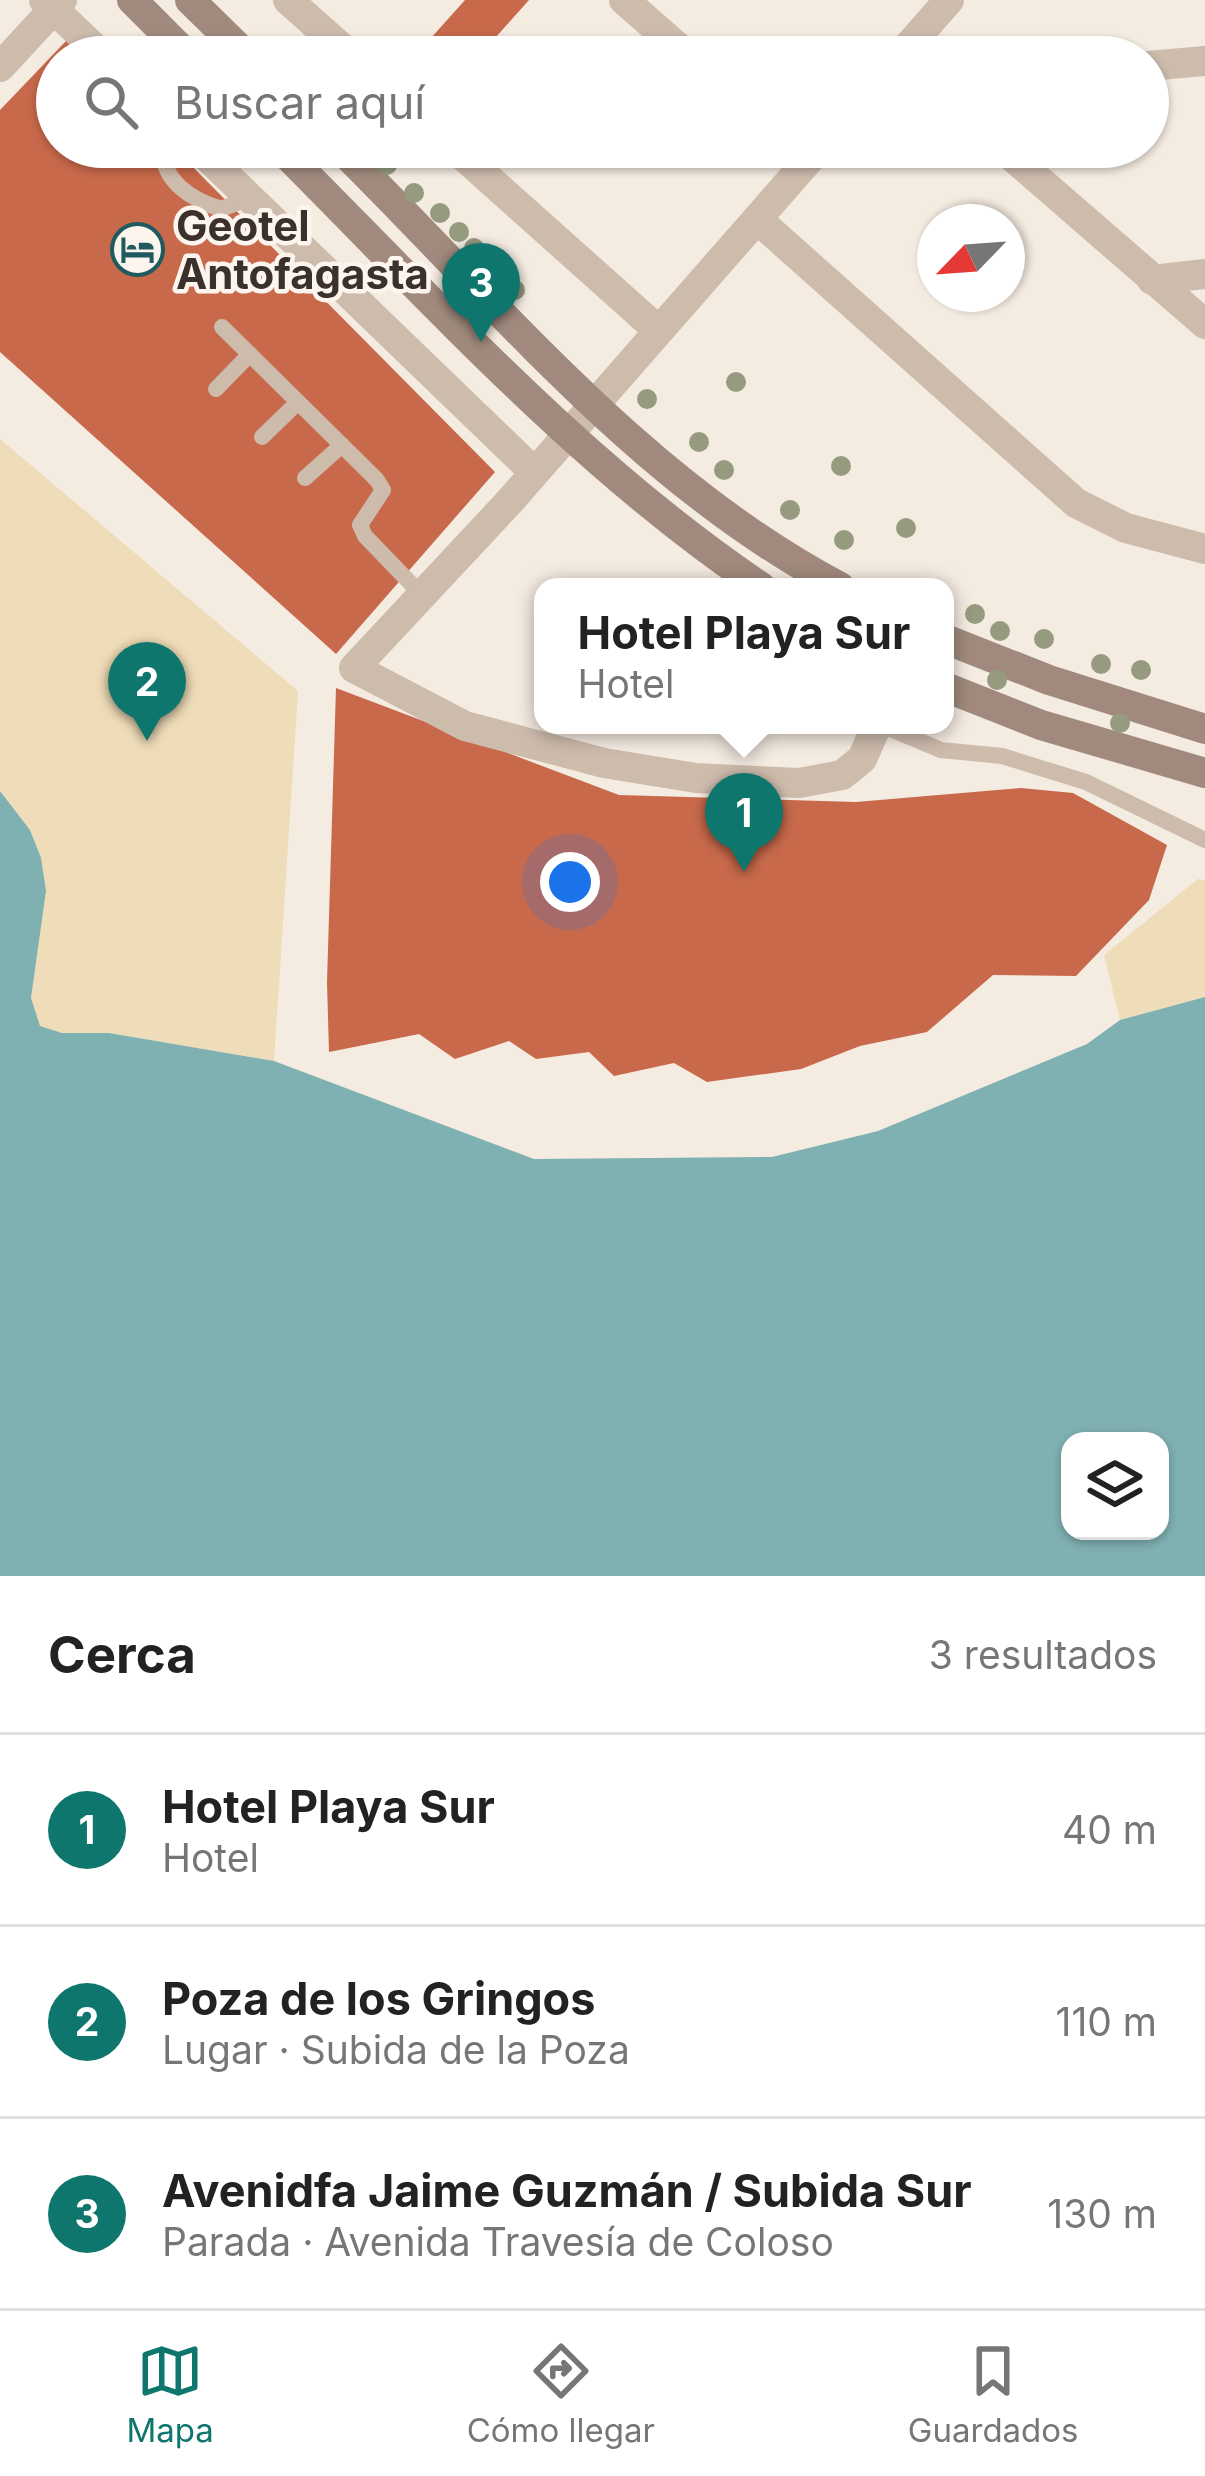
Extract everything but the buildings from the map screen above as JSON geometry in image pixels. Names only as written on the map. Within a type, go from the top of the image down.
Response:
[{"type":"main road","points":[[132,0],[168,36]]},
{"type":"main road","points":[[190,0],[227,36]]},
{"type":"main road","points":[[300,168],[567,435],[750,578]]},
{"type":"main road","points":[[360,168],[593,406],[724,515],[826,578]]},
{"type":"main road","points":[[954,643],[1048,680],[1205,729]]},
{"type":"main road","points":[[954,691],[1041,725],[1205,773]]},
{"type":"street","points":[[288,0],[328,36]]},
{"type":"street","points":[[624,0],[665,36]]},
{"type":"street","points":[[917,36],[949,0]]},
{"type":"street","points":[[0,67],[54,3],[85,36]]},
{"type":"street","points":[[1169,64],[1205,61]]},
{"type":"street","points":[[219,168],[534,472]]},
{"type":"street","points":[[477,168],[659,331]]},
{"type":"street","points":[[794,168],[757,219],[593,406],[354,668],[465,726],[604,763],[696,778],[799,782],[842,775],[862,759],[874,734]]},
{"type":"street","points":[[1025,168],[1205,324]]},
{"type":"street","points":[[757,219],[1076,503],[1126,528],[1205,549]]},
{"type":"street","points":[[1152,280],[1205,274]]},
{"type":"lane","points":[[166,168],[191,197],[221,209],[250,198]]},
{"type":"lane","points":[[222,327],[383,490],[360,525],[422,595]]},
{"type":"lane","points":[[216,389],[250,354]]},
{"type":"lane","points":[[262,437],[298,402]]},
{"type":"lane","points":[[305,478],[342,445]]},
{"type":"lane","points":[[901,734],[941,750],[1002,756],[1086,782],[1205,840]]},
{"type":"sand","points":[[0,439],[298,691],[274,1061],[39,1026],[31,998],[46,891],[30,830],[0,791]]},
{"type":"sand","points":[[1198,879],[1205,880],[1205,997],[1120,1020],[1104,955]]},
{"type":"water","points":[[0,791],[30,830],[41,858],[46,891],[31,998],[40,1026],[62,1033],[109,1033],[274,1061],[534,1159],[772,1157],[878,1131],[1087,1044],[1120,1020],[1205,997],[1205,1576],[0,1576]]},
{"type":"place","name":"Geotel Antofagasta","points":[[137,250]]},
{"type":"place","name":"Avenidfa Jaime Guzmán / Subida Sur","points":[[481,342]]},
{"type":"place","name":"Poza de los Gringos","points":[[147,741]]},
{"type":"place","name":"Hotel Playa Sur","points":[[744,872]]}]
